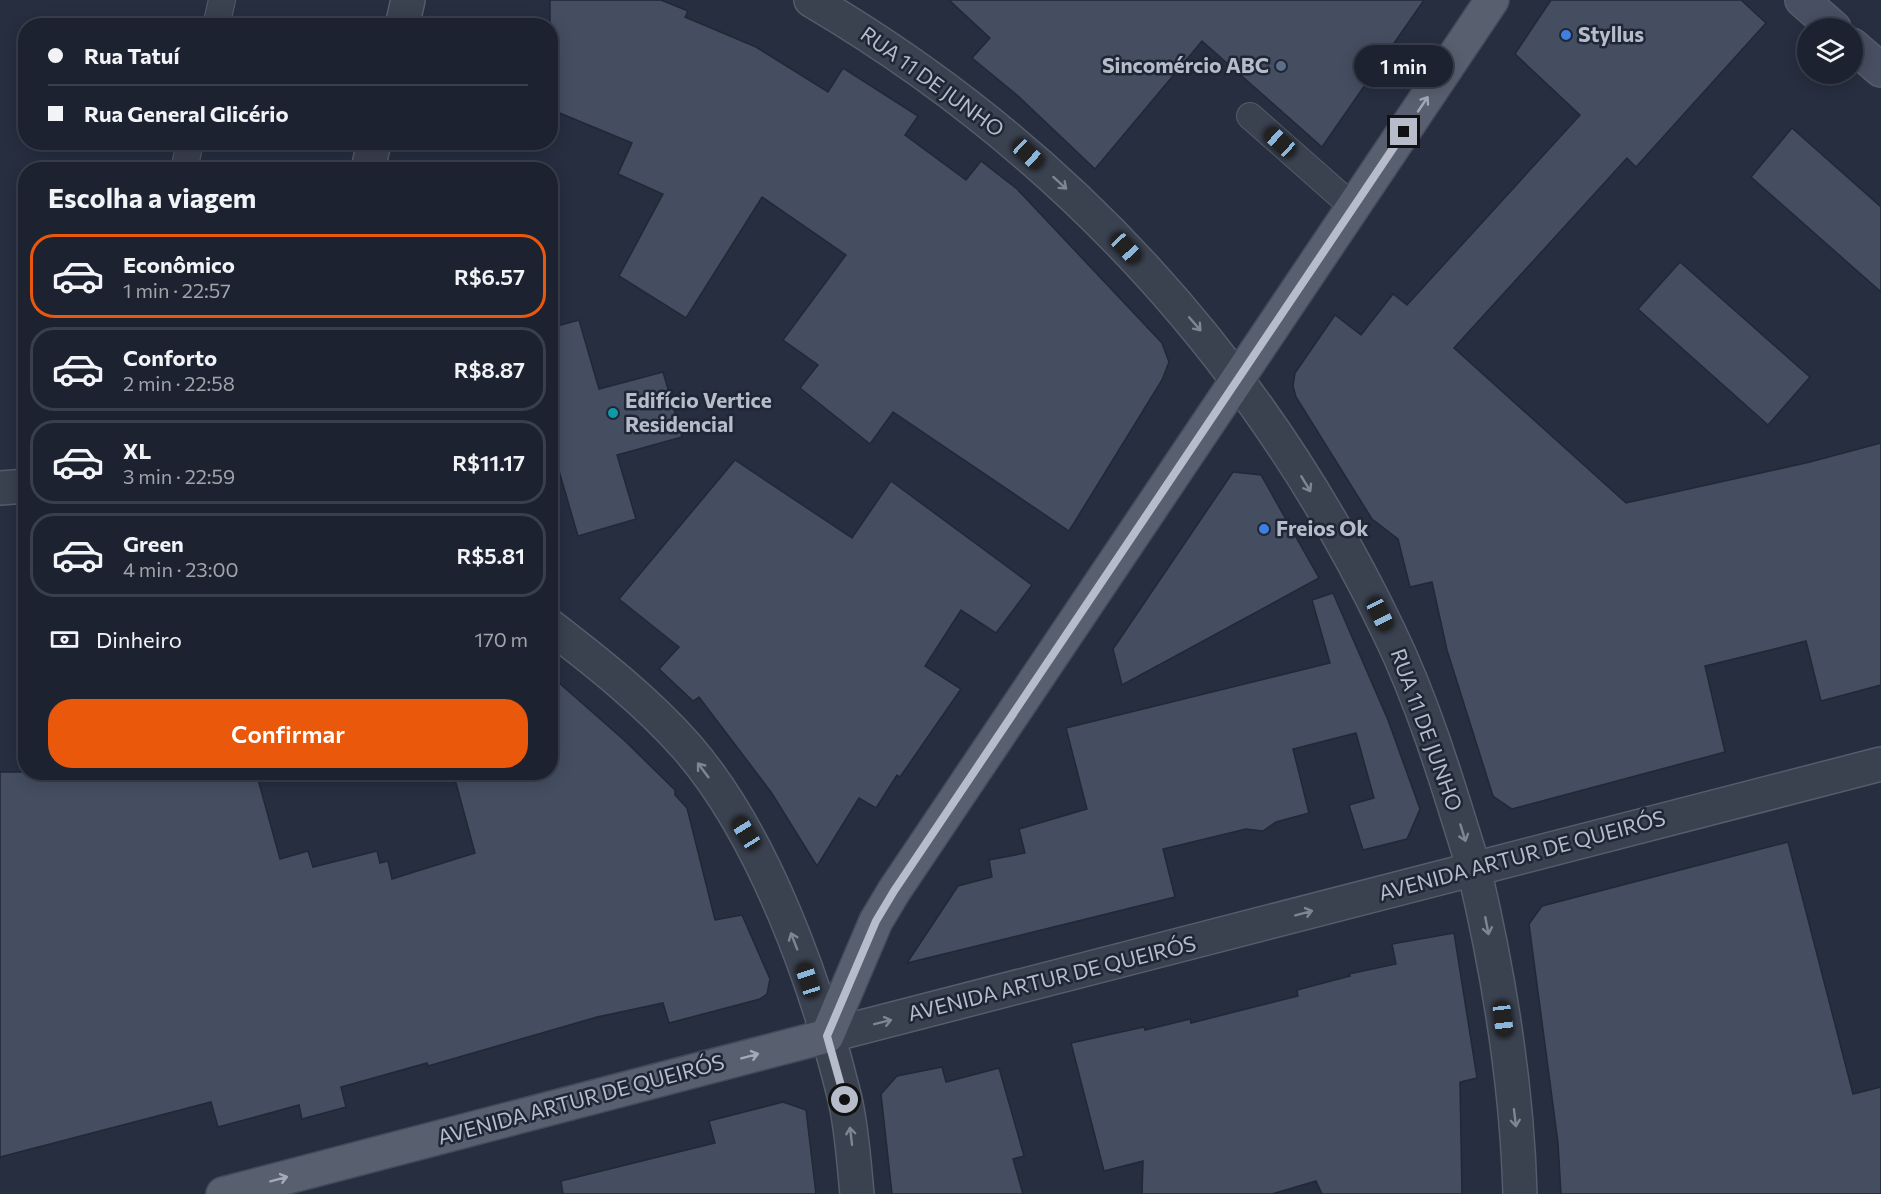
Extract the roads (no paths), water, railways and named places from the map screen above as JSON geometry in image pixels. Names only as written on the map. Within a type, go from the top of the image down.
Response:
[{"type":"main road","points":[[827,1036],[876,921],[894,891],[1492,0]]},
{"type":"main road","points":[[1802,0],[1823,18]]},
{"type":"main road","points":[[1863,54],[1881,70]]},
{"type":"main road","name":"AVENIDA ARTUR DE QUEIRÓS","points":[[223,1194],[827,1036]]},
{"type":"street","points":[[404,18],[408,0]]},
{"type":"street","name":"RUA 11 DE JUNHO","points":[[811,0],[865,32],[921,70],[1028,154],[1126,248],[1207,338],[1238,379],[1275,432],[1353,563],[1388,631],[1419,700],[1474,869],[1500,998],[1519,1149],[1520,1194]]},
{"type":"street","points":[[0,488],[18,487]]},
{"type":"street","points":[[558,632],[638,697],[686,747],[721,794],[746,833],[795,943],[827,1036],[845,1100],[857,1194]]},
{"type":"street","name":"AVENIDA ARTUR DE QUEIRÓS","points":[[827,1036],[1881,764]]},
{"type":"lane","points":[[218,18],[222,0]]},
{"type":"lane","points":[[1250,116],[1353,207]]},
{"type":"place","name":"Styllus","points":[[1566,35]]},
{"type":"place","name":"Sincomércio ABC","points":[[1281,66]]},
{"type":"place","name":"Edifício Vertice Residencial","points":[[613,413]]},
{"type":"place","name":"Freios Ok","points":[[1264,529]]}]
